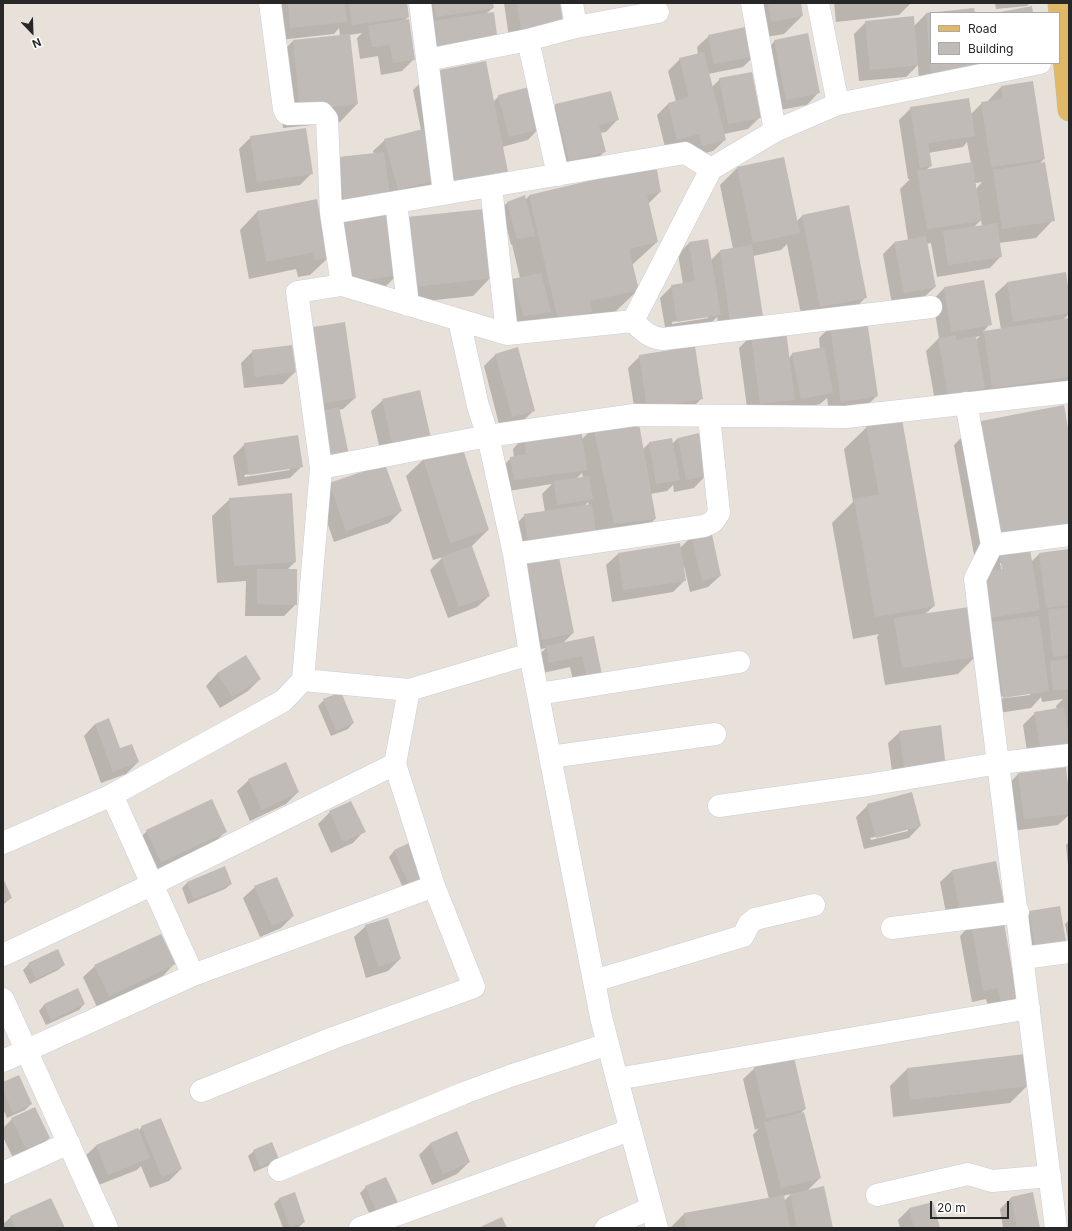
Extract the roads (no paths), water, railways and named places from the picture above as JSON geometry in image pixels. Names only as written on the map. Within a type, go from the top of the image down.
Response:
[{"type":"main road","points":[[1060,21],[1069,110]]},
{"type":"street","points":[[270,3],[284,109],[286,113],[289,114],[322,113],[327,118],[331,213],[342,285]]},
{"type":"street","points":[[420,3],[444,194]]},
{"type":"street","points":[[572,3],[576,27]]},
{"type":"street","points":[[752,3],[775,131]]},
{"type":"street","points":[[818,3],[838,104]]},
{"type":"street","points":[[427,60],[528,40],[576,27],[658,12]]},
{"type":"street","points":[[528,40],[558,175]]},
{"type":"street","points":[[633,321],[711,170],[775,131],[838,104],[1035,64]]},
{"type":"street","points":[[331,213],[685,153],[711,170]]},
{"type":"street","points":[[491,186],[507,334]]},
{"type":"street","points":[[396,202],[408,305]]},
{"type":"street","points":[[3,843],[112,795],[283,701],[303,680],[321,468],[297,292],[342,285],[507,334],[633,321],[648,335],[663,339],[931,307]]},
{"type":"street","points":[[459,320],[478,406],[488,436],[514,554],[530,654],[601,1017],[616,1079],[654,1218],[606,1228]]},
{"type":"street","points":[[321,468],[488,436],[634,416],[846,417],[1069,392]]},
{"type":"street","points":[[966,403],[992,545],[975,579],[1018,912],[1056,1228]]},
{"type":"street","points":[[514,554],[704,526],[713,522],[719,514],[709,416]]},
{"type":"street","points":[[992,545],[1069,535]]},
{"type":"street","points":[[303,680],[409,690],[530,654]]},
{"type":"street","points":[[538,694],[739,662]]},
{"type":"street","points":[[201,1091],[333,1038],[474,987],[434,886],[395,764],[409,690]]},
{"type":"street","points":[[550,756],[715,734]]},
{"type":"street","points":[[719,806],[868,785],[999,763],[1069,755]]},
{"type":"street","points":[[3,955],[153,884],[395,764]]},
{"type":"street","points":[[112,795],[193,975]]},
{"type":"street","points":[[3,1061],[193,975],[434,886]]},
{"type":"street","points":[[594,981],[742,936],[749,924],[756,919],[814,905]]},
{"type":"street","points":[[892,928],[1018,912]]},
{"type":"street","points":[[1023,958],[1069,952]]},
{"type":"street","points":[[3,999],[108,1228]]},
{"type":"street","points":[[616,1079],[1029,1008]]},
{"type":"street","points":[[279,1170],[464,1093],[510,1076],[608,1044]]},
{"type":"street","points":[[360,1228],[630,1130]]},
{"type":"street","points":[[3,1173],[69,1143]]},
{"type":"street","points":[[876,1195],[968,1174],[992,1181],[1050,1176]]}]
